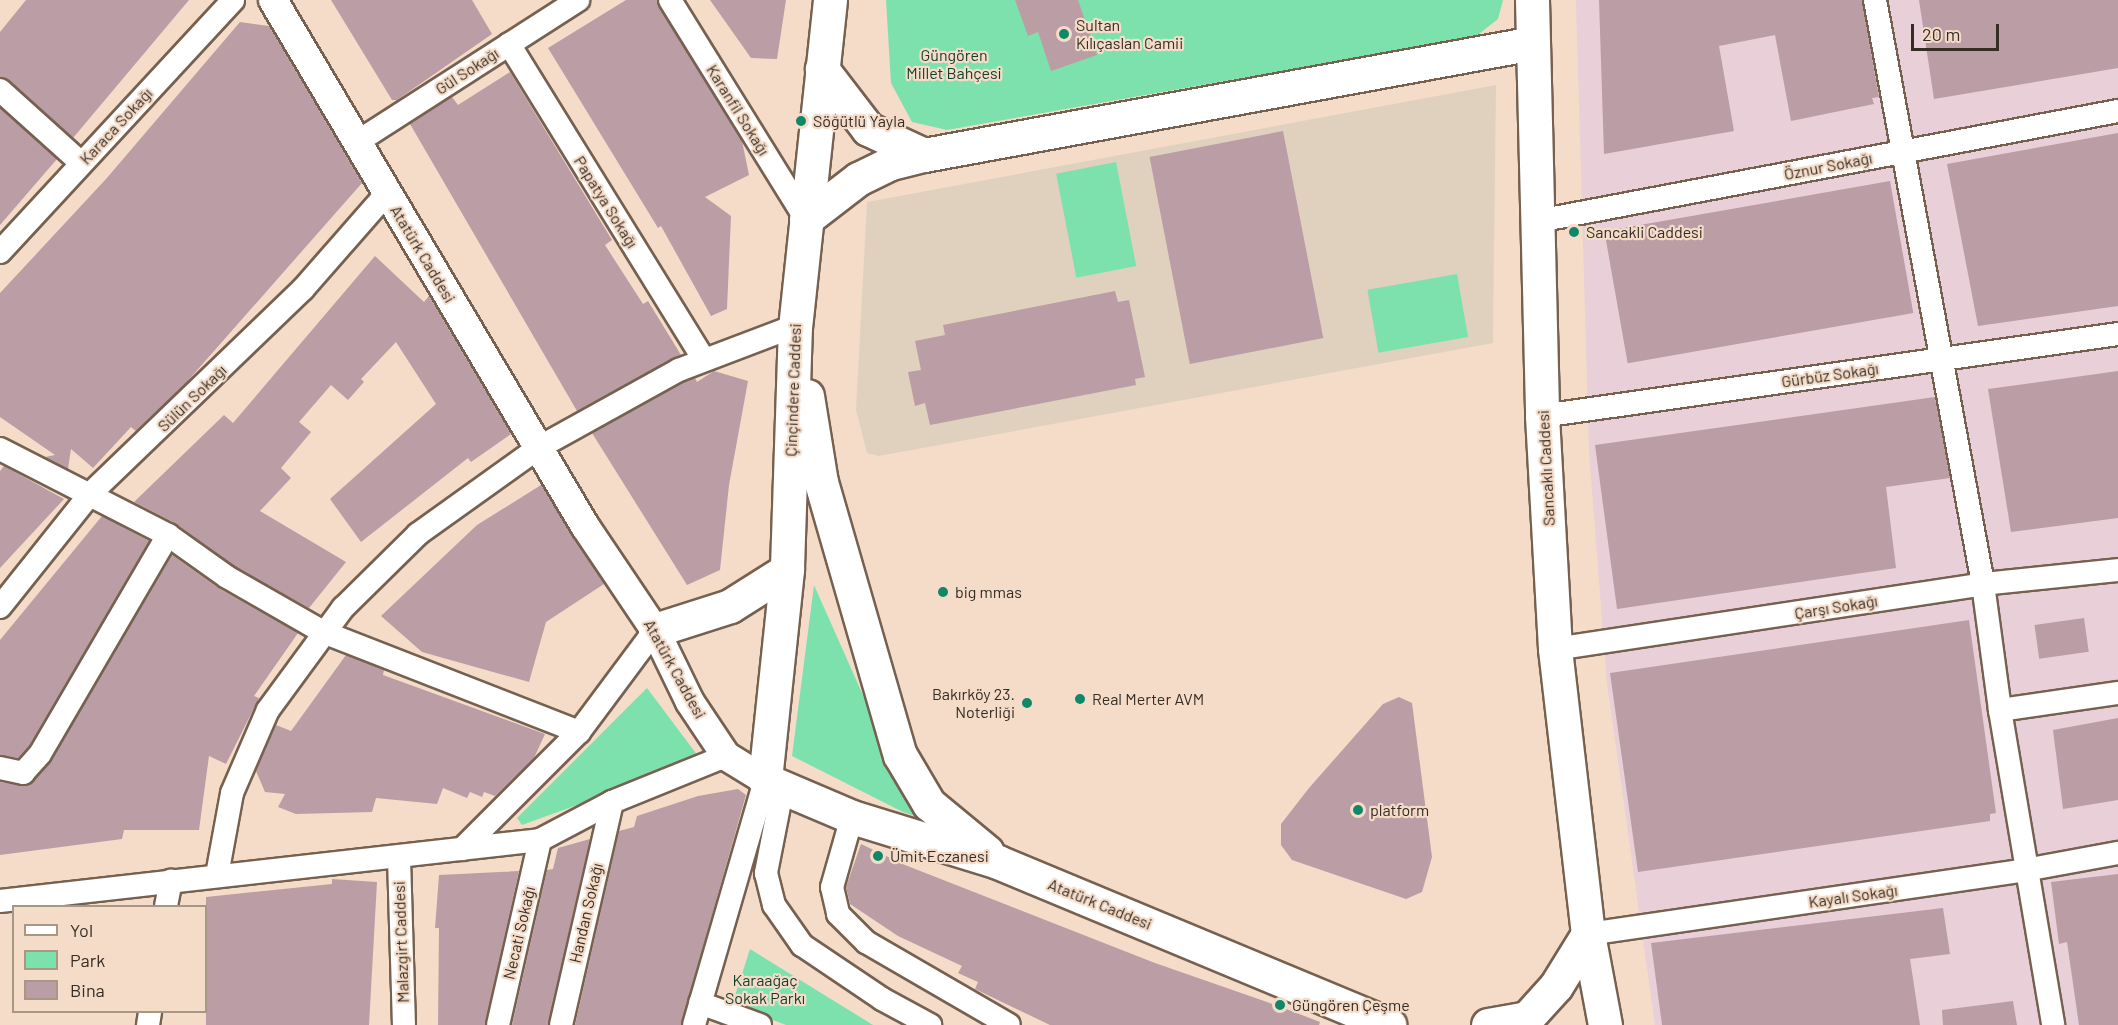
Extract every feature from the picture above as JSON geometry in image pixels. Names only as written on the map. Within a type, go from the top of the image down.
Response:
[{"type":"main road","name":"Çinçindere Caddesi","points":[[774,783],[787,570],[795,326],[830,0]]},
{"type":"main road","name":"Sancaklı Caddesi","points":[[1532,0],[1542,416],[1555,649],[1588,934],[1605,1025]]},
{"type":"main road","points":[[806,219],[858,179],[891,163],[924,155],[1533,43]]},
{"type":"main road","points":[[822,69],[868,129],[924,155]]},
{"type":"main road","points":[[795,326],[821,482],[900,755],[929,804],[998,862]]},
{"type":"main road","points":[[655,630],[730,606],[787,570]]},
{"type":"main road","name":"Atatürk Caddesi","points":[[774,783],[852,817],[998,862],[1390,1024]]},
{"type":"main road","points":[[1488,1025],[1527,1018],[1556,986],[1588,934]]},
{"type":"street","name":"Karaca Sokağı","points":[[0,252],[233,0]]},
{"type":"street","name":"Atatürk Caddesi","points":[[273,0],[538,448],[655,630],[690,702],[726,756],[774,783]]},
{"type":"street","name":"Gül Sokağı","points":[[357,142],[578,0]]},
{"type":"street","name":"Karanfil Sokağı","points":[[670,0],[806,219]]},
{"type":"street","points":[[1875,0],[1983,584],[2025,870],[2053,1025]]},
{"type":"street","name":"Papatya Sokağı","points":[[509,44],[704,360]]},
{"type":"street","points":[[0,90],[81,163]]},
{"type":"street","name":"Öznur Sokağı","points":[[1538,221],[2118,111]]},
{"type":"street","name":"Sülün Sokağı","points":[[0,607],[90,494],[303,289],[387,193]]},
{"type":"street","points":[[217,875],[232,793],[268,710],[323,632],[418,534],[538,448],[679,370],[795,326]]},
{"type":"street","name":"Gürbüz Sokağı","points":[[1542,416],[2118,334]]},
{"type":"street","points":[[0,449],[168,535],[227,577],[323,632],[579,732]]},
{"type":"street","points":[[0,768],[23,772],[40,754],[168,535]]},
{"type":"street","name":"Çarşı Sokağı","points":[[1555,649],[1983,584],[2118,570]]},
{"type":"street","points":[[462,849],[579,732],[655,630]]},
{"type":"street","points":[[2000,710],[2118,693]]},
{"type":"street","points":[[0,901],[217,875],[399,858],[540,840],[612,802],[726,756]]},
{"type":"street","points":[[760,1025],[697,1014],[774,783]]},
{"type":"street","points":[[774,783],[766,873],[774,905],[802,945],[882,999],[930,1025]]},
{"type":"street","name":"Handan Sokağı","points":[[561,1025],[612,802]]},
{"type":"street","points":[[852,817],[832,887],[838,914],[866,942],[1009,1025]]},
{"type":"street","name":"Necati Sokağı","points":[[498,1025],[540,840]]},
{"type":"street","name":"Kayalı Sokağı","points":[[1588,934],[2025,870],[2118,853]]},
{"type":"street","name":"Malazgirt Caddesi","points":[[399,858],[404,1025]]},
{"type":"street","points":[[166,905],[171,880]]},
{"type":"shaded area","points":[[1576,0],[2118,0],[2118,1025],[1655,1025],[1607,683],[1589,452]]},
{"type":"shaded area","points":[[1496,85],[1493,343],[879,456],[867,453],[856,410],[867,202]]},
{"type":"green space","name":"Güngören Millet Bahçesi","points":[[886,0],[1503,0],[1498,19],[1475,37],[947,130],[912,122],[891,83]]},
{"type":"green space","points":[[1116,162],[1136,266],[1076,278],[1056,174]]},
{"type":"green space","points":[[1457,274],[1468,337],[1378,353],[1367,290]]},
{"type":"green space","points":[[814,585],[882,738],[932,822],[903,812],[792,756]]},
{"type":"green space","points":[[647,688],[701,760],[522,825],[517,818]]},
{"type":"green space","name":"Karaağaç Sokak Parkı","points":[[750,949],[873,1025],[786,1025],[732,1005]]},
{"type":"building","points":[[26,0],[189,0],[73,138],[9,80],[0,77],[0,32]]},
{"type":"building","points":[[331,0],[472,0],[492,34],[397,100],[392,100]]},
{"type":"building","points":[[626,0],[657,0],[742,141],[749,175],[705,197],[731,216],[727,309],[711,316],[661,226],[658,228],[548,48]]},
{"type":"building","points":[[710,0],[786,0],[777,59],[751,58]]},
{"type":"building","name":"Sultan Kılıçaslan Camii","points":[[1015,0],[1078,0],[1097,55],[1051,71],[1038,32],[1028,36]]},
{"type":"building","points":[[1599,0],[1862,0],[1879,97],[1872,98],[1874,104],[1791,121],[1775,35],[1719,46],[1734,131],[1604,154]]},
{"type":"building","points":[[1919,0],[2118,0],[2118,68],[1934,99]]},
{"type":"building","points":[[240,22],[269,26],[362,183],[185,384],[136,431],[131,427],[93,468],[71,449],[68,469],[45,457],[55,455],[0,417],[0,293],[106,179]]},
{"type":"building","points":[[510,72],[612,240],[605,245],[643,304],[648,301],[681,355],[577,411],[410,124],[452,97],[458,105]]},
{"type":"building","points":[[0,108],[57,159],[0,225]]},
{"type":"building","points":[[1283,131],[1323,338],[1190,364],[1149,157]]},
{"type":"building","points":[[2118,133],[2118,306],[1978,326],[1947,164]]},
{"type":"building","points":[[1890,181],[1913,313],[1628,363],[1604,231]]},
{"type":"building","points":[[375,256],[424,302],[429,296],[511,434],[471,462],[468,458],[361,542],[330,499],[436,404],[396,342],[361,379],[364,382],[348,400],[331,385],[299,422],[311,432],[281,468],[291,478],[260,511],[346,562],[309,608],[234,566],[175,523],[134,502],[224,415],[233,423]]},
{"type":"building","points":[[1115,291],[1118,302],[1129,300],[1145,377],[1135,379],[1136,385],[930,425],[925,403],[915,406],[908,372],[921,370],[915,341],[945,335],[943,325]]},
{"type":"building","points":[[714,371],[748,381],[729,485],[720,570],[687,585],[592,433],[685,382],[695,378],[697,382]]},
{"type":"building","points":[[2118,371],[2118,518],[2011,532],[1988,389]]},
{"type":"building","points":[[1935,397],[1950,478],[1886,487],[1896,568],[1617,609],[1595,445]]},
{"type":"building","points":[[4,466],[64,499],[0,568],[0,471]]},
{"type":"building","points":[[541,485],[604,584],[546,622],[529,682],[422,652],[381,616],[477,525]]},
{"type":"building","points":[[102,516],[149,541],[29,746],[18,758],[0,755],[0,640]]},
{"type":"building","points":[[172,555],[220,589],[298,633],[254,696],[259,698],[226,764],[209,756],[199,830],[124,830],[122,839],[0,855],[0,782],[28,786],[50,763]]},
{"type":"building","points":[[2084,618],[2089,652],[2039,659],[2034,625]]},
{"type":"building","points":[[1969,620],[1996,813],[1990,814],[1990,821],[1638,872],[1610,673]]},
{"type":"building","points":[[346,655],[384,670],[383,675],[545,734],[534,758],[495,796],[484,792],[482,797],[470,792],[467,798],[443,788],[437,804],[376,798],[372,812],[296,814],[278,807],[285,794],[265,792],[256,771],[276,725],[291,731]]},
{"type":"building","name":"platform","points":[[1399,697],[1412,703],[1432,857],[1422,892],[1406,899],[1292,860],[1281,845],[1281,824],[1309,788],[1383,704]]},
{"type":"building","points":[[2118,718],[2118,800],[2063,809],[2053,730]]},
{"type":"building","points":[[738,789],[746,795],[681,1025],[575,1025],[619,831],[634,827],[637,816],[698,796]]},
{"type":"building","points":[[590,839],[548,1025],[512,1025],[547,870],[553,869],[558,848]]},
{"type":"building","points":[[861,844],[905,865],[1155,963],[1320,1022],[1319,1025],[1050,1025],[975,989],[978,982],[958,973],[962,966],[898,936],[850,904],[846,887]]},
{"type":"building","points":[[519,871],[485,1025],[438,1025],[439,928],[435,928],[439,875]]},
{"type":"building","points":[[2118,874],[2118,1025],[2079,1025],[2067,942],[2059,944],[2051,882]]},
{"type":"building","points":[[332,879],[377,882],[369,1025],[206,1025],[206,897],[332,884]]},
{"type":"building","points":[[1943,908],[1950,954],[1910,959],[1920,1025],[1662,1025],[1651,943]]},
{"type":"building","points":[[2013,1001],[2017,1025],[1943,1025],[1942,1010]]},
{"type":"place","name":"Sultan Kılıçaslan Camii","points":[[1064,34]]},
{"type":"place","name":"Söğütlü Yayla","points":[[801,121]]},
{"type":"place","name":"Sancakli Caddesi","points":[[1574,232]]},
{"type":"place","name":"big mmas","points":[[943,592]]},
{"type":"place","name":"Real Merter AVM","points":[[1080,699]]},
{"type":"place","name":"Bakırköy 23. Noterliği","points":[[1027,703]]},
{"type":"place","name":"platform","points":[[1358,810]]},
{"type":"place","name":"Ümit Eczanesi","points":[[878,856]]},
{"type":"place","name":"Güngören Çeşme","points":[[1280,1005]]}]
